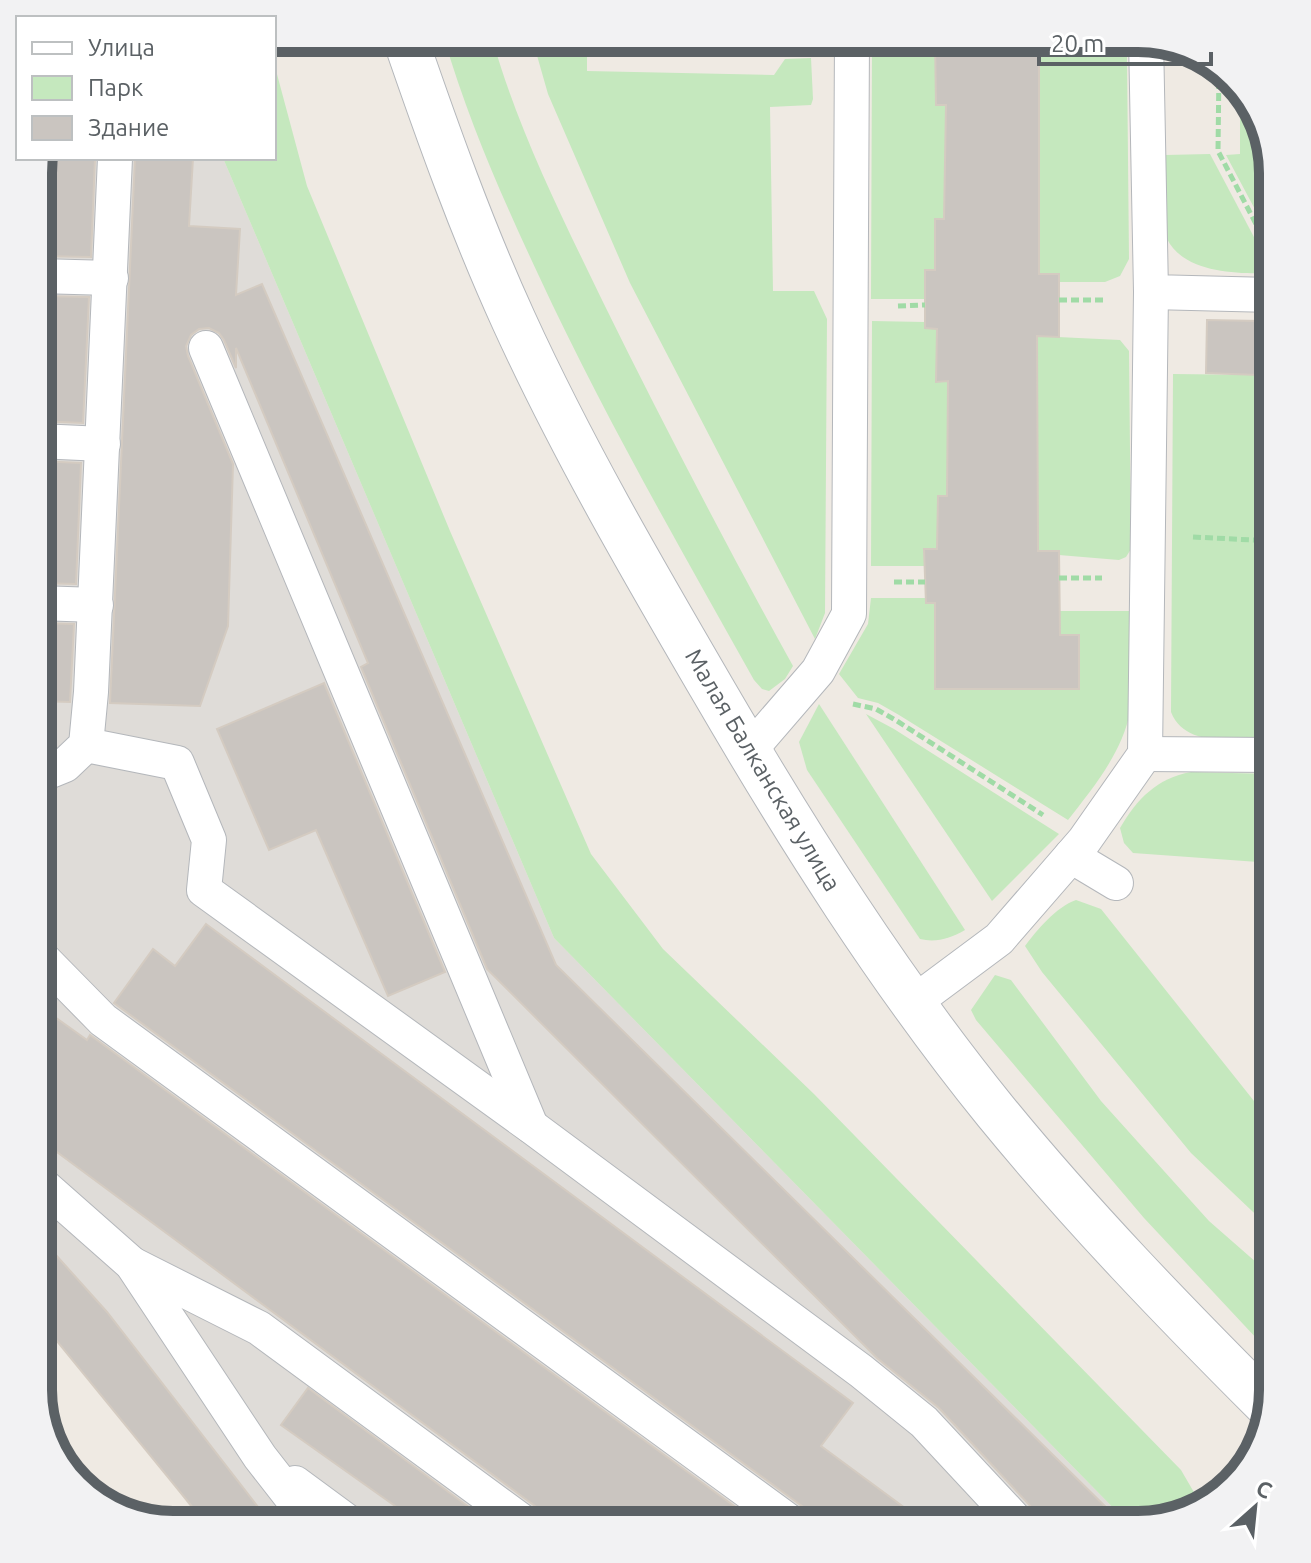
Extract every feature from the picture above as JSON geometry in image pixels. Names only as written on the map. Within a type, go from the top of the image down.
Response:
[{"type":"street","name":"Малая Балканская улица","points":[[410,52],[469,218],[558,412],[672,619],[823,871],[913,1003],[995,1111],[1099,1233],[1258,1396]]},
{"type":"lane","points":[[749,751],[818,671],[849,614],[852,52]]},
{"type":"lane","points":[[913,1003],[999,939],[1071,856],[1145,754],[1151,292],[1146,52]]},
{"type":"lane","points":[[52,770],[65,765],[86,745],[96,605],[115,160]]},
{"type":"lane","points":[[52,276],[111,278]]},
{"type":"lane","points":[[1151,292],[1259,295]]},
{"type":"lane","points":[[206,348],[532,1127]]},
{"type":"lane","points":[[52,442],[103,444]]},
{"type":"lane","points":[[52,603],[96,605]]},
{"type":"lane","points":[[86,745],[177,763],[209,840],[204,890],[532,1127],[861,1371],[913,1414],[1007,1511]]},
{"type":"lane","points":[[1145,754],[1259,755]]},
{"type":"lane","points":[[1071,856],[1116,883]]},
{"type":"lane","points":[[52,968],[103,1020],[775,1511]]},
{"type":"lane","points":[[52,1193],[132,1264],[259,1328],[508,1511]]},
{"type":"lane","points":[[132,1264],[260,1457],[302,1511]]},
{"type":"lane","points":[[260,1457],[333,1511]]},
{"type":"path","points":[[1219,83],[1218,151],[1259,229]]},
{"type":"path","points":[[1148,535],[1259,540]]},
{"type":"path","points":[[849,703],[876,709],[897,721],[1050,820]]},
{"type":"shaded area","points":[[53,160],[224,160],[554,938],[1116,1511],[193,1511],[52,1327],[52,165]]},
{"type":"green space","points":[[449,52],[497,52],[527,139],[571,236],[672,438],[793,666],[785,679],[769,691],[762,689],[754,680],[589,378],[486,158]]},
{"type":"green space","points":[[536,52],[587,52],[587,71],[774,75],[785,59],[811,58],[811,105],[770,107],[773,291],[814,291],[827,319],[825,613],[815,639],[630,283],[548,94]]},
{"type":"green space","points":[[872,52],[935,52],[937,105],[945,105],[945,135],[956,135],[945,219],[935,219],[935,270],[925,270],[925,299],[871,299]]},
{"type":"green space","points":[[1039,55],[1127,57],[1129,259],[1120,276],[1105,282],[1059,282],[1058,274],[1039,274]]},
{"type":"green space","points":[[276,70],[307,186],[450,531],[591,854],[663,949],[814,1094],[1181,1470],[1196,1496],[1162,1509],[1116,1511],[554,938],[224,160],[276,160]]},
{"type":"green space","points":[[1240,108],[1253,134],[1258,157],[1259,217],[1226,155],[1240,154]]},
{"type":"green space","points":[[1210,154],[1259,247],[1259,273],[1214,270],[1175,251],[1167,239],[1165,155]]},
{"type":"green space","points":[[872,321],[925,322],[937,329],[936,382],[948,381],[947,496],[938,496],[937,549],[925,566],[871,566]]},
{"type":"green space","points":[[1037,336],[1120,340],[1129,351],[1131,549],[1126,557],[1119,560],[1038,551]]},
{"type":"green space","points":[[1259,363],[1259,739],[1215,739],[1189,732],[1178,724],[1171,712],[1173,374],[1258,375]]},
{"type":"green space","points":[[871,598],[925,598],[926,603],[935,603],[936,689],[1079,689],[1079,636],[1059,635],[1059,611],[1131,611],[1132,689],[1126,727],[1105,769],[1068,820],[899,715],[878,703],[858,698],[839,674],[868,624]]},
{"type":"green space","points":[[819,704],[965,930],[943,939],[920,939],[807,770],[799,742]]},
{"type":"green space","points":[[866,714],[894,729],[1059,834],[992,901]]},
{"type":"green space","points":[[1191,772],[1259,774],[1259,862],[1133,853],[1124,843],[1120,828],[1149,791]]},
{"type":"green space","points":[[1076,900],[1101,909],[1254,1101],[1259,1101],[1259,1218],[1191,1153],[1042,972],[1025,946],[1054,913]]},
{"type":"green space","points":[[995,975],[1011,980],[1101,1101],[1209,1221],[1259,1265],[1259,1341],[1144,1218],[976,1020],[971,1010]]},
{"type":"building","points":[[935,52],[1039,52],[1039,274],[1059,274],[1059,337],[1037,336],[1038,551],[1059,551],[1060,635],[1079,635],[1079,689],[935,689],[935,603],[926,603],[924,549],[937,549],[938,496],[947,496],[948,381],[936,382],[937,329],[925,328],[925,270],[935,270],[935,219],[944,219],[946,105],[936,105]]},
{"type":"building","points":[[53,160],[95,160],[91,257],[52,256]]},
{"type":"building","points":[[135,160],[193,160],[189,226],[240,229],[236,295],[262,284],[556,965],[1110,1511],[1035,1511],[939,1408],[877,1358],[487,969],[361,667],[368,663],[236,348],[236,368],[224,340],[209,328],[199,329],[191,335],[186,346],[233,464],[228,626],[200,706],[110,703]]},
{"type":"building","points":[[52,296],[89,297],[83,423],[52,422]]},
{"type":"building","points":[[1207,320],[1259,321],[1258,375],[1206,373]]},
{"type":"building","points":[[52,462],[81,463],[76,584],[52,583]]},
{"type":"building","points":[[52,623],[74,624],[70,702],[52,701]]},
{"type":"building","points":[[324,683],[445,972],[388,996],[316,830],[269,850],[217,729]]},
{"type":"building","points":[[206,924],[853,1403],[821,1446],[909,1511],[808,1511],[114,1003],[153,949],[175,966]]},
{"type":"building","points":[[52,1015],[87,1040],[90,1035],[741,1511],[539,1509],[52,1148]]},
{"type":"building","points":[[52,1251],[107,1312],[261,1511],[196,1511],[52,1335]]},
{"type":"building","points":[[308,1388],[474,1511],[402,1511],[281,1425]]}]
